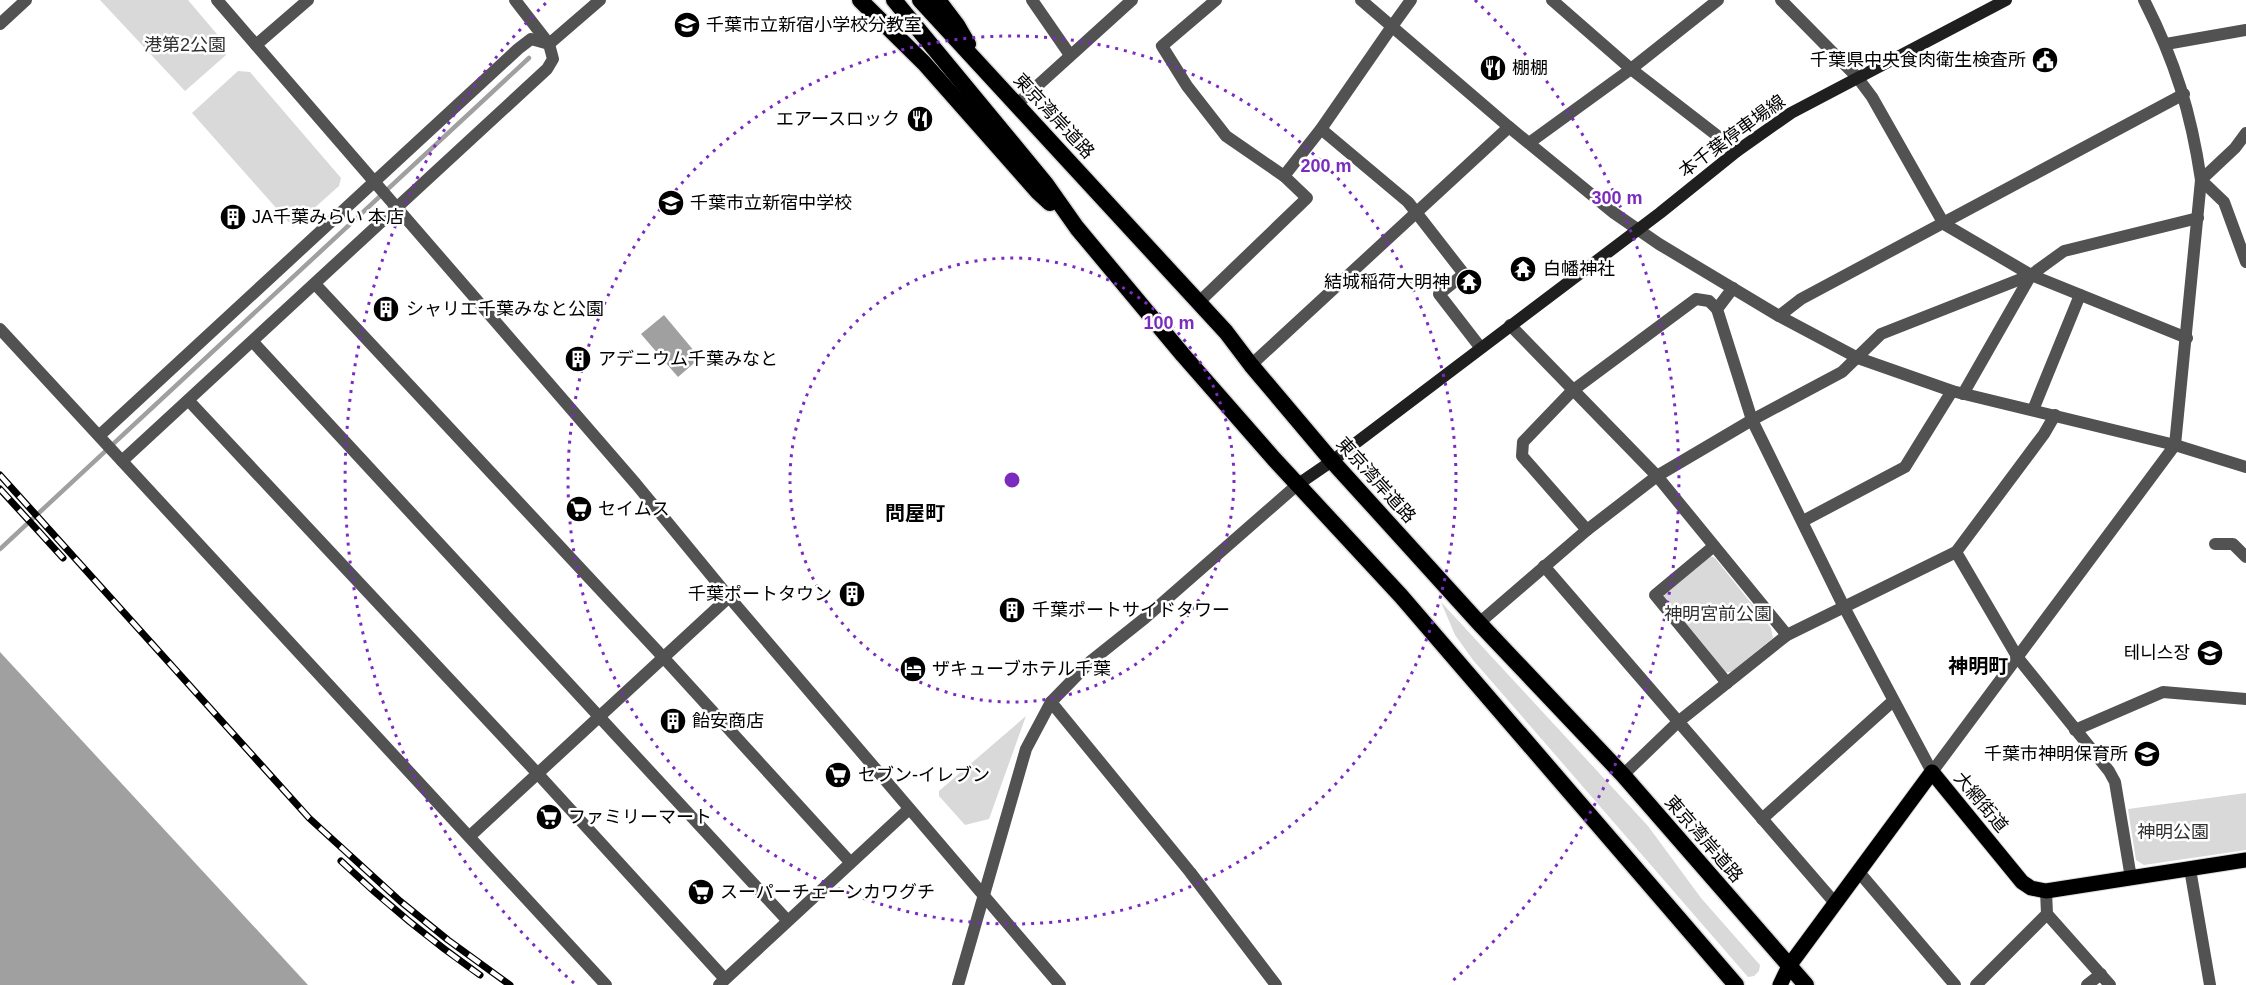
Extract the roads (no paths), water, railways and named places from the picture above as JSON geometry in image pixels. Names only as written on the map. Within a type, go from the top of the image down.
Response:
[{"type":"highway","points":[[860,0],[924,63],[1036,191],[1077,228]]},
{"type":"highway","points":[[894,0],[1046,184],[1077,228],[1183,355],[1297,485],[1329,516],[1401,596],[1736,985]]},
{"type":"highway","name":"東京湾岸道路","points":[[920,0],[946,31],[977,61],[1226,332],[1332,461],[1479,623],[1623,775],[1806,985]]},
{"type":"highway","points":[[938,0],[957,25],[977,61]]},
{"type":"main road","name":"本千葉停車場線","points":[[1297,485],[1332,461],[1737,151],[1791,113],[2006,0]]},
{"type":"main road","name":"大網街道","points":[[1780,985],[1789,966],[1932,772],[2022,882],[2031,888],[2046,891]]},
{"type":"main road","points":[[2046,891],[2246,860]]},
{"type":"street","points":[[0,24],[26,0]]},
{"type":"street","points":[[217,0],[636,484],[729,597],[1060,985]]},
{"type":"street","points":[[256,45],[308,0]]},
{"type":"street","points":[[119,457],[189,401],[548,69],[553,59],[549,45],[515,0]]},
{"type":"street","points":[[549,45],[600,0]]},
{"type":"street","points":[[1032,0],[1070,55]]},
{"type":"street","points":[[1016,105],[1132,0]]},
{"type":"street","points":[[1198,303],[1307,198],[1284,176],[1226,136],[1187,86],[1162,46],[1216,0]]},
{"type":"street","points":[[1361,0],[1509,127],[1614,213],[1779,316],[1858,358],[1957,392],[2175,445],[2246,467]]},
{"type":"street","points":[[1284,176],[1321,129],[1411,0]]},
{"type":"street","points":[[1552,0],[1631,69],[1737,151]]},
{"type":"street","points":[[1529,143],[1631,69],[1718,0]]},
{"type":"street","points":[[1781,0],[1857,77],[1872,97],[1944,224],[2031,275],[2187,338]]},
{"type":"street","points":[[1587,530],[1522,456],[1523,442],[1572,391],[1696,299],[1709,301],[1717,309],[1752,420],[1844,607],[1932,772],[2175,445],[2201,180],[2197,147],[2184,94],[2166,44],[2144,0]]},
{"type":"street","points":[[2166,44],[2246,30]]},
{"type":"street","points":[[102,438],[518,49],[531,39],[549,45]]},
{"type":"street","points":[[1779,316],[1801,299],[2184,94]]},
{"type":"street","points":[[1251,365],[1509,127]]},
{"type":"street","points":[[1321,129],[1408,202],[1464,274],[1439,294],[1480,348]]},
{"type":"street","points":[[2201,180],[2240,148],[2246,133]]},
{"type":"street","points":[[2201,180],[2224,202],[2246,262]]},
{"type":"street","points":[[1479,623],[1587,530],[1657,476],[1752,420],[1842,372],[1881,334],[2031,275],[2064,251],[2198,218]]},
{"type":"street","points":[[1803,521],[1905,467],[1957,392],[2031,275]]},
{"type":"street","points":[[315,284],[663,657],[850,862]]},
{"type":"street","points":[[1717,309],[1733,288]]},
{"type":"street","points":[[2033,410],[2080,295]]},
{"type":"street","points":[[1510,325],[1657,476],[1787,635]]},
{"type":"street","points":[[0,329],[5,343],[102,438],[606,985]]},
{"type":"street","points":[[253,342],[787,920]]},
{"type":"street","points":[[189,401],[538,774],[722,982],[909,809]]},
{"type":"street","points":[[1623,775],[1678,722],[1787,635],[1956,552],[2044,434],[2055,415]]},
{"type":"street","points":[[958,985],[1026,749],[1051,702],[1091,661],[1145,618],[1297,485]]},
{"type":"street","points":[[2215,544],[2233,544],[2246,557]]},
{"type":"street","points":[[1714,546],[1655,595],[1727,683]]},
{"type":"street","points":[[1956,552],[2018,658],[2109,771],[2115,782],[2131,878]]},
{"type":"street","points":[[1544,566],[1835,903]]},
{"type":"street","points":[[470,836],[729,597]]},
{"type":"street","points":[[2074,730],[2163,692],[2246,699]]},
{"type":"street","points":[[1762,819],[1893,701]]},
{"type":"street","points":[[1051,702],[1190,872],[1276,985]]},
{"type":"street","points":[[2190,869],[2210,985]]},
{"type":"street","points":[[1858,871],[1955,985]]},
{"type":"street","points":[[2046,891],[2048,914],[2110,985]]},
{"type":"street","points":[[1976,985],[2048,914]]},
{"type":"street","points":[[2087,985],[2101,974]]},
{"type":"waterway","points":[[0,549],[529,58]]},
{"type":"railway","points":[[0,475],[309,818],[400,901],[448,940],[510,985]]},
{"type":"railway","points":[[0,489],[63,558]]},
{"type":"railway","points":[[341,861],[408,920],[480,975]]},
{"type":"place","name":"千葉市立新宿小学校分教室","points":[[687,25]]},
{"type":"place","name":"千葉県中央食肉衛生検査所","points":[[2045,60]]},
{"type":"place","name":"棚棚","points":[[1493,68]]},
{"type":"place","name":"エアースロック","points":[[920,119]]},
{"type":"place","name":"千葉市立新宿中学校","points":[[671,203]]},
{"type":"place","name":"JA千葉みらい 本店","points":[[233,217]]},
{"type":"place","name":"白幡神社","points":[[1523,269]]},
{"type":"place","name":"結城稲荷大明神","points":[[1469,282]]},
{"type":"place","name":"シャリエ千葉みなと公園","points":[[386,309]]},
{"type":"place","name":"アデニウム千葉みなと","points":[[578,359]]},
{"type":"place","name":"セイムス","points":[[579,509]]},
{"type":"place","name":"千葉ポートタウン","points":[[852,594]]},
{"type":"place","name":"千葉ポートサイドタワー","points":[[1012,610]]},
{"type":"place","name":"테니스장","points":[[2210,653]]},
{"type":"place","name":"ザキューブホテル千葉","points":[[913,669]]},
{"type":"place","name":"飴安商店","points":[[673,721]]},
{"type":"place","name":"千葉市神明保育所","points":[[2147,754]]},
{"type":"place","name":"セブン-イレブン","points":[[838,775]]},
{"type":"place","name":"ファミリーマート","points":[[549,817]]},
{"type":"place","name":"スーパーチェーンカワグチ","points":[[701,892]]},
{"type":"district","name":"問屋町","points":[[915,513]]},
{"type":"district","name":"神明町","points":[[1978,666]]},
{"type":"park label","name":"港第2公園","points":[[185,45]]},
{"type":"park label","name":"神明宮前公園","points":[[1718,614]]},
{"type":"park label","name":"神明公園","points":[[2173,832]]}]
